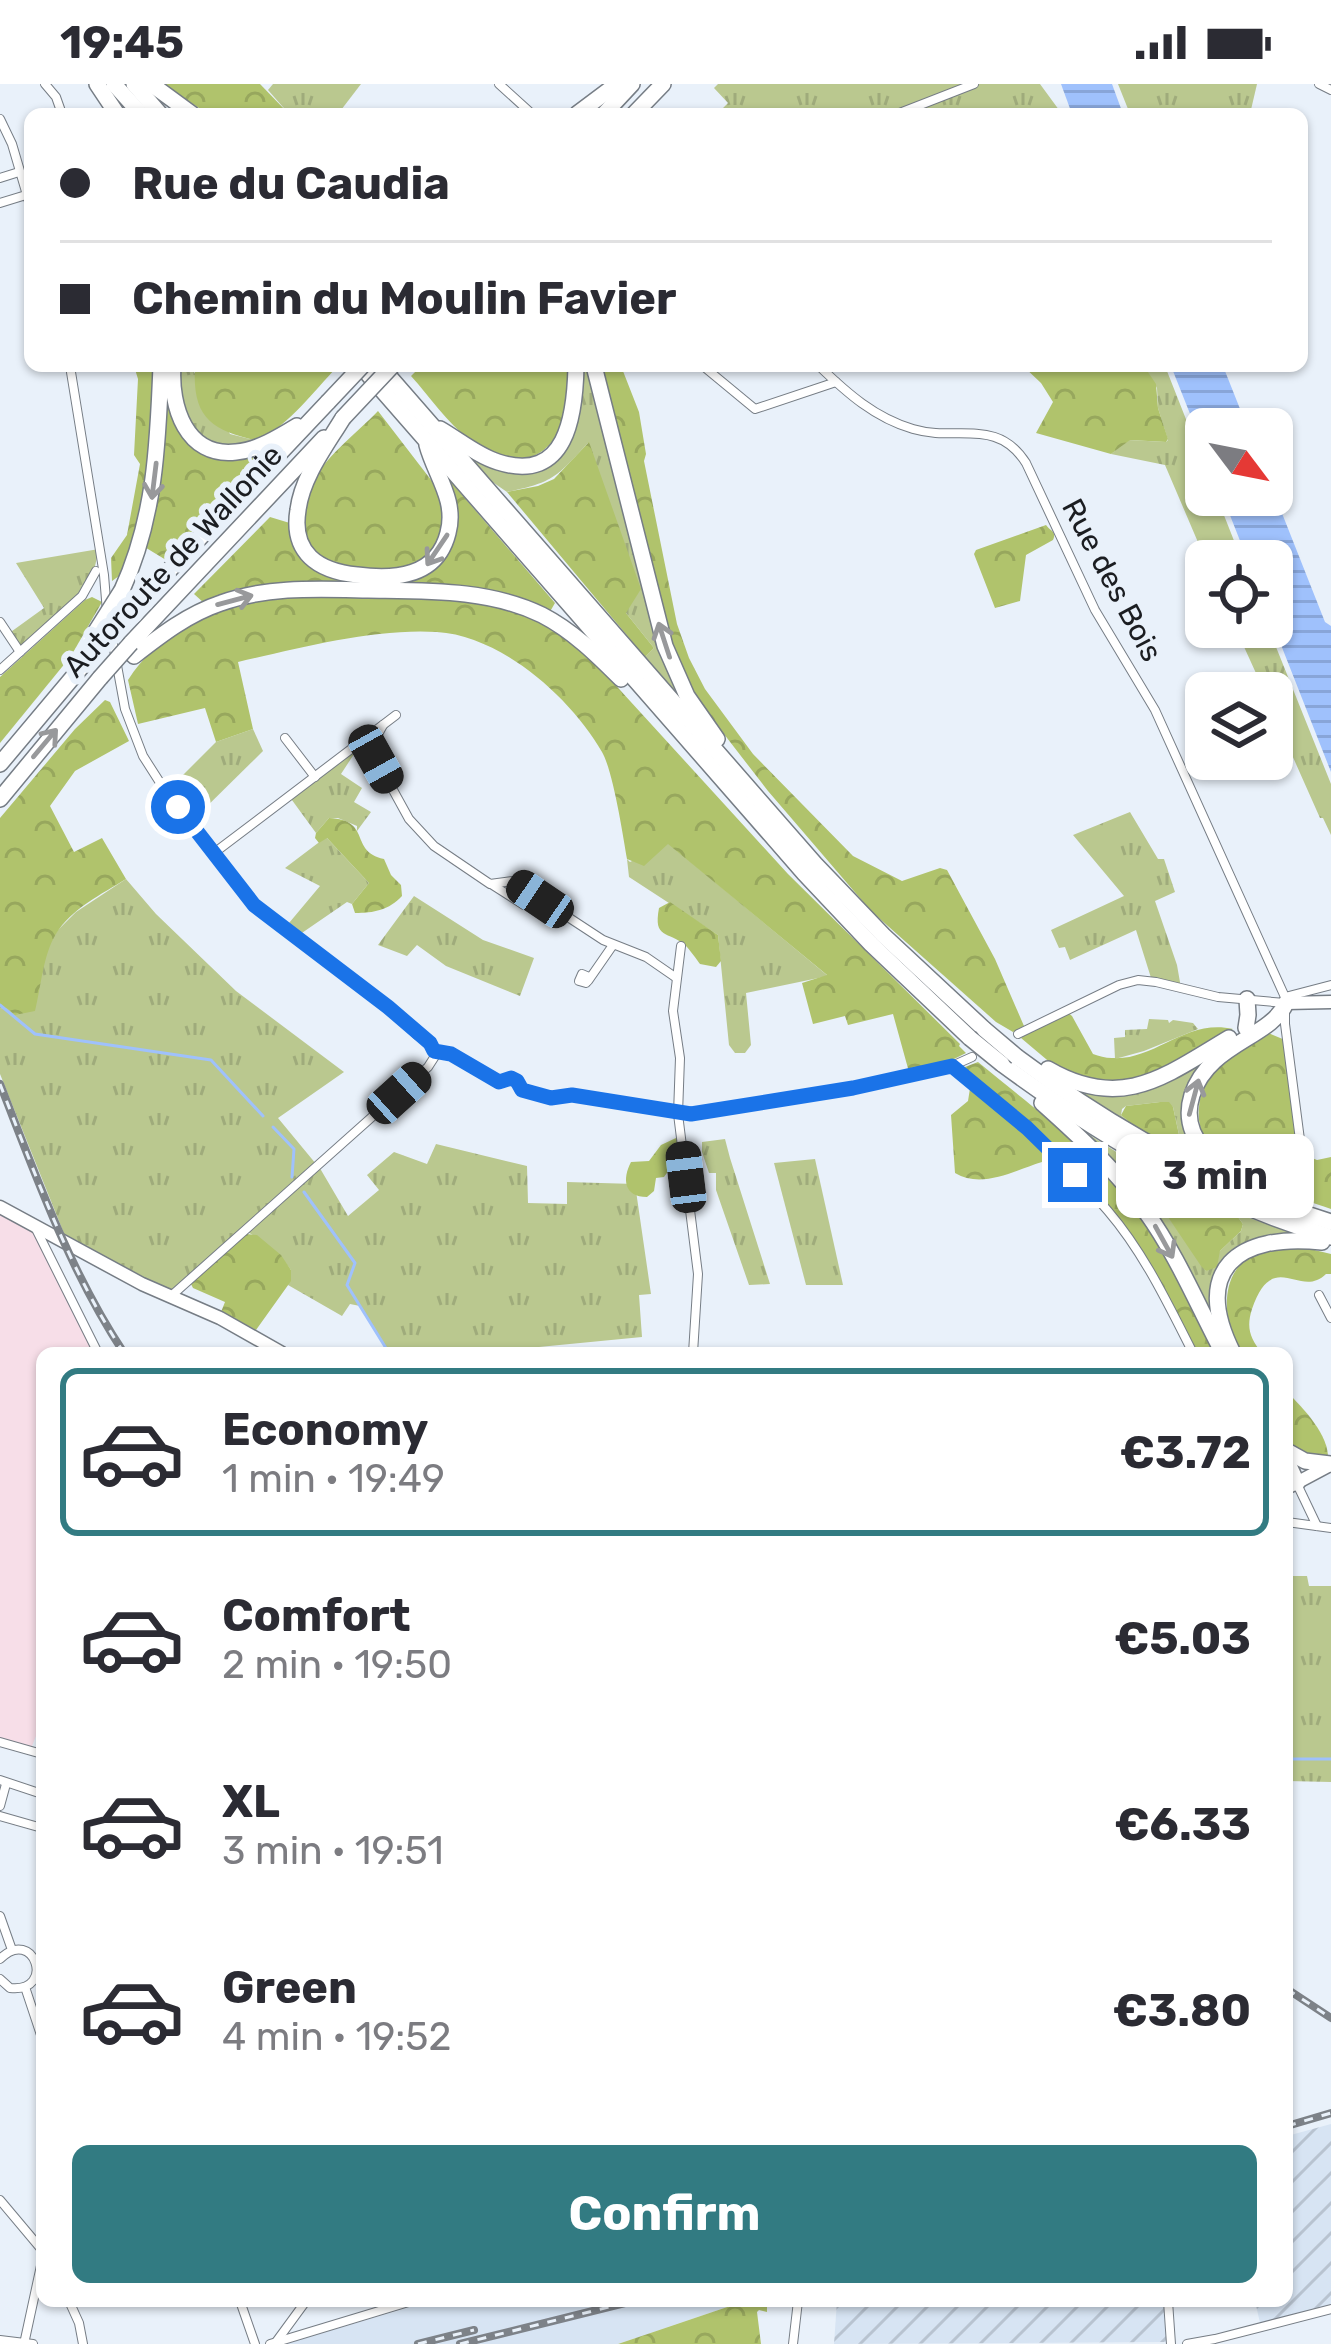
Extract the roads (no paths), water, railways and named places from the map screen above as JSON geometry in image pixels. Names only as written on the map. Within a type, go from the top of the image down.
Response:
[{"type":"highway","points":[[115,84],[136,108]]},
{"type":"highway","points":[[134,84],[155,108]]},
{"type":"highway","points":[[151,84],[183,108]]},
{"type":"highway","points":[[585,108],[616,84]]},
{"type":"highway","points":[[610,108],[632,84]]},
{"type":"highway","points":[[640,108],[663,84]]},
{"type":"highway","points":[[654,108],[675,84]]},
{"type":"highway","points":[[93,645],[99,587],[138,551],[152,496],[161,372]]},
{"type":"highway","points":[[173,372],[173,400],[180,420],[189,434],[218,452],[254,448],[315,415]]},
{"type":"highway","name":"Autoroute de Wallonie","points":[[0,764],[50,702],[61,677],[127,616],[356,372]]},
{"type":"highway","points":[[367,372],[803,873],[872,944],[1097,1132],[1228,1202],[1331,1239]]},
{"type":"highway","points":[[385,372],[739,778],[977,1034]]},
{"type":"highway","name":"Autoroute de Wallonie","points":[[0,799],[98,684],[386,372]]},
{"type":"highway","points":[[428,422],[494,461],[514,466],[537,463],[555,452],[569,431],[576,372]]},
{"type":"highway","points":[[596,372],[665,646],[687,696],[735,763],[739,778]]},
{"type":"highway","points":[[343,418],[302,492],[297,516],[303,548],[313,560],[338,573],[401,577],[433,562],[448,533],[449,504],[427,442]]},
{"type":"highway","points":[[132,650],[202,610],[245,596],[309,589],[471,594],[528,609],[554,622],[596,654],[645,705],[666,716]]},
{"type":"highway","points":[[1246,999],[1246,1028]]},
{"type":"highway","points":[[1010,1060],[1090,1087],[1131,1089],[1164,1076],[1284,1001]]},
{"type":"highway","points":[[1284,1001],[1279,1016],[1208,1067],[1193,1091],[1189,1114],[1195,1136],[1214,1162],[1286,1208]]},
{"type":"highway","points":[[1010,1060],[1168,1155],[1234,1187],[1331,1222]]},
{"type":"highway","points":[[1010,1060],[1012,1079],[1086,1142],[1145,1211],[1219,1347]]},
{"type":"highway","points":[[1230,1347],[1217,1306],[1219,1281],[1226,1267],[1246,1249],[1265,1242],[1331,1239]]},
{"type":"highway","points":[[1293,1454],[1312,1463],[1331,1464]]},
{"type":"street","points":[[499,84],[525,108]]},
{"type":"street","points":[[912,108],[974,84]]},
{"type":"street","points":[[1319,84],[1331,90]]},
{"type":"street","points":[[0,119],[24,188]]},
{"type":"street","points":[[0,178],[19,172]]},
{"type":"street","points":[[71,372],[99,549],[99,587],[125,710],[137,744],[158,780],[254,905],[388,1007],[437,1053]]},
{"type":"street","points":[[710,372],[755,409],[836,382]]},
{"type":"street","name":"Rue des Bois","points":[[825,372],[877,414],[901,424],[925,431],[994,436],[1018,451],[1095,610],[1155,710],[1284,1001]]},
{"type":"street","points":[[0,670],[99,587]]},
{"type":"street","points":[[0,622],[20,652]]},
{"type":"street","points":[[214,853],[396,715]]},
{"type":"street","points":[[368,755],[382,725]]},
{"type":"street","points":[[285,739],[315,777]]},
{"type":"street","points":[[345,754],[368,755]]},
{"type":"street","points":[[368,755],[423,836],[524,905],[545,903],[675,977]]},
{"type":"street","points":[[590,976],[613,945]]},
{"type":"street","points":[[681,946],[674,1027],[680,1058],[678,1114],[698,1274],[693,1347]]},
{"type":"street","points":[[1018,1034],[1138,980],[1219,997],[1331,1002]]},
{"type":"street","points":[[1284,1001],[1331,985]]},
{"type":"street","points":[[1284,1001],[1303,1163]]},
{"type":"street","points":[[437,1053],[451,1054],[499,1082],[511,1078],[531,1093],[555,1099],[572,1095],[678,1114],[712,1113],[885,1082],[972,1057]]},
{"type":"street","points":[[170,1297],[428,1067],[437,1053]]},
{"type":"street","points":[[952,1066],[1027,1128],[1109,1212],[1150,1271],[1190,1347]]},
{"type":"street","points":[[0,1207],[133,1280],[271,1347]]},
{"type":"street","points":[[34,1225],[95,1347]]},
{"type":"street","points":[[1319,1295],[1331,1318]]},
{"type":"street","points":[[1293,1483],[1331,1464]]},
{"type":"street","points":[[1293,1487],[1316,1526]]},
{"type":"street","points":[[1293,1523],[1331,1528]]},
{"type":"street","points":[[0,1742],[36,1752]]},
{"type":"street","points":[[0,1806],[3,1782],[36,1792]]},
{"type":"street","points":[[0,1816],[36,1826]]},
{"type":"street","points":[[0,1916],[11,1950]]},
{"type":"street","points":[[0,1959],[11,1950],[28,1953],[36,1962]]},
{"type":"street","points":[[0,1979],[10,1988],[25,1988],[36,1975]]},
{"type":"street","points":[[25,1988],[36,2020]]},
{"type":"street","points":[[0,2200],[36,2243]]},
{"type":"street","points":[[0,2340],[27,2344],[36,2294]]},
{"type":"street","points":[[75,2307],[83,2344]]},
{"type":"street","points":[[242,2307],[255,2344]]},
{"type":"street","points":[[273,2343],[301,2307]]},
{"type":"street","points":[[273,2343],[392,2307]]},
{"type":"street","points":[[793,2344],[797,2307]]},
{"type":"street","points":[[1168,2307],[1171,2344]]},
{"type":"street","points":[[1187,2344],[1331,2309]]},
{"type":"water","points":[[1061,84],[1112,84],[1121,108],[1070,108]]},
{"type":"water","points":[[1173,372],[1225,372],[1240,408],[1188,408]]},
{"type":"water","points":[[1230,516],[1283,516],[1293,540],[1240,540]]},
{"type":"water","points":[[1293,541],[1325,622],[1331,626],[1331,772],[1282,648],[1293,648]]},
{"type":"waterway","points":[[0,1005],[35,1034],[211,1060],[263,1116]]},
{"type":"waterway","points":[[273,1127],[294,1149],[292,1177]]},
{"type":"waterway","points":[[304,1192],[355,1263],[347,1285],[385,1347]]},
{"type":"waterway","points":[[1293,1759],[1331,1759]]},
{"type":"railway","points":[[0,1084],[70,1256],[120,1347]]},
{"type":"railway","points":[[1293,1993],[1331,2018]]},
{"type":"railway","points":[[1293,2124],[1331,2113]]},
{"type":"railway","points":[[460,2344],[609,2307]]},
{"type":"railway","points":[[418,2344],[474,2330]]}]
